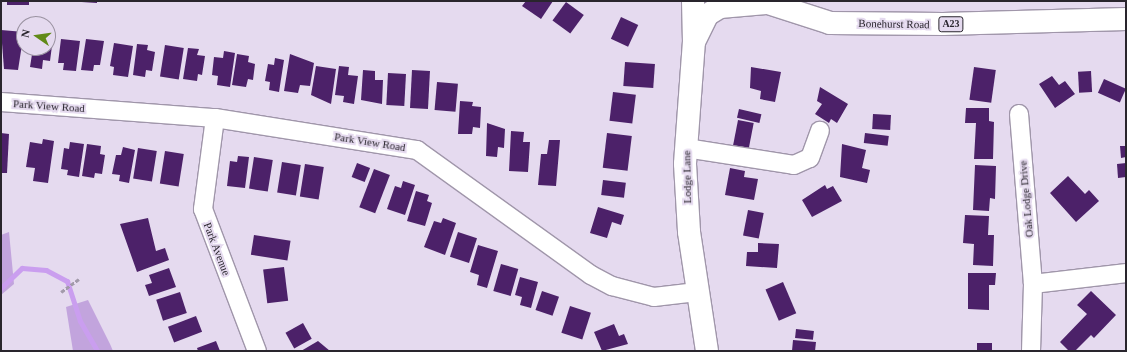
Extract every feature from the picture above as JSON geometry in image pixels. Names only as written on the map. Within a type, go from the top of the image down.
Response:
[{"type":"street","name":"Lodge Lane","points":[[693,1],[694,41],[686,148],[688,232],[707,351]]},
{"type":"street","points":[[694,41],[707,15],[720,7],[773,3]]},
{"type":"street","name":"Bonehurst Road","points":[[773,3],[830,23],[943,24],[1126,19]]},
{"type":"street","name":"Park View Road","points":[[1,102],[215,118],[417,150],[591,275],[612,286],[654,297],[697,292]]},
{"type":"street","name":"Oak Lodge Drive","points":[[1019,114],[1033,284],[1031,351]]},
{"type":"street","name":"Park Avenue","points":[[215,118],[203,209],[258,351]]},
{"type":"street","points":[[686,148],[794,165],[810,158],[820,131]]},
{"type":"street","points":[[1033,284],[1126,273]]},
{"type":"path","points":[[61,292],[79,279]]},
{"type":"shaded area","points":[[9,232],[14,284],[1,295],[1,235]]},
{"type":"shaded area","points":[[88,300],[113,351],[73,351],[66,307]]},
{"type":"building","points":[[7,1],[29,1],[29,5],[7,5]]},
{"type":"building","points":[[66,1],[97,1],[97,3]]},
{"type":"building","points":[[526,1],[553,1],[541,19],[522,6]]},
{"type":"building","points":[[566,2],[584,15],[570,34],[552,21]]},
{"type":"building","points":[[621,17],[638,25],[628,47],[611,39]]},
{"type":"building","points":[[1,30],[16,31],[16,56],[20,56],[18,70],[4,69]]},
{"type":"building","points":[[61,39],[80,41],[76,71],[63,70],[64,63],[58,63]]},
{"type":"building","points":[[86,39],[104,41],[100,65],[94,65],[93,71],[81,70]]},
{"type":"building","points":[[114,43],[133,46],[128,77],[113,75],[114,67],[110,66]]},
{"type":"building","points":[[137,44],[148,45],[147,50],[155,52],[152,71],[146,70],[145,77],[133,75]]},
{"type":"building","points":[[165,45],[184,48],[179,80],[160,77]]},
{"type":"building","points":[[188,48],[199,49],[197,55],[205,56],[202,75],[198,74],[197,81],[183,79]]},
{"type":"building","points":[[224,51],[235,53],[230,87],[217,85],[218,76],[212,75],[214,57],[223,58]]},
{"type":"building","points":[[237,54],[249,56],[248,62],[255,64],[253,80],[248,79],[246,87],[232,85]]},
{"type":"building","points":[[290,54],[314,63],[310,86],[300,85],[298,93],[284,91]]},
{"type":"building","points":[[32,56],[51,56],[50,61],[43,60],[42,69],[30,67]]},
{"type":"building","points":[[275,58],[284,60],[279,92],[269,90],[270,82],[265,81],[268,64],[274,65]]},
{"type":"building","points":[[625,62],[655,64],[653,88],[623,86]]},
{"type":"building","points":[[316,66],[336,69],[331,104],[311,95]]},
{"type":"building","points":[[339,66],[349,67],[348,75],[358,76],[354,104],[343,102],[344,96],[335,95]]},
{"type":"building","points":[[751,67],[781,72],[775,102],[760,99],[761,91],[750,88]]},
{"type":"building","points":[[974,67],[996,70],[991,103],[969,100]]},
{"type":"building","points":[[363,70],[375,71],[375,80],[383,80],[382,104],[361,100]]},
{"type":"building","points":[[412,70],[430,71],[428,109],[410,108]]},
{"type":"building","points":[[1091,71],[1092,92],[1079,93],[1078,72]]},
{"type":"building","points":[[388,73],[406,74],[404,106],[386,105]]},
{"type":"building","points":[[1052,76],[1059,85],[1065,81],[1075,94],[1055,108],[1039,84]]},
{"type":"building","points":[[1104,79],[1126,89],[1120,102],[1098,93]]},
{"type":"building","points":[[437,82],[458,84],[455,112],[435,110]]},
{"type":"building","points":[[820,87],[848,104],[837,123],[831,119],[829,123],[815,114],[822,104],[817,101]]},
{"type":"building","points":[[613,92],[636,95],[632,124],[609,121]]},
{"type":"building","points":[[460,101],[473,102],[472,106],[481,107],[480,128],[473,127],[472,134],[458,134]]},
{"type":"building","points":[[966,108],[989,108],[989,121],[994,122],[993,159],[974,159],[976,123],[965,123]]},
{"type":"building","points":[[739,109],[761,114],[759,123],[737,118]]},
{"type":"building","points":[[873,114],[891,115],[890,130],[872,129]]},
{"type":"building","points":[[738,120],[754,123],[748,153],[732,149]]},
{"type":"building","points":[[487,123],[505,129],[504,148],[498,147],[497,157],[486,156]]},
{"type":"building","points":[[511,131],[524,132],[523,142],[530,142],[528,172],[509,171]]},
{"type":"building","points":[[1,133],[9,134],[7,173],[1,173]]},
{"type":"building","points":[[607,133],[632,136],[628,171],[603,168]]},
{"type":"building","points":[[865,133],[889,136],[888,146],[864,143]]},
{"type":"building","points":[[43,139],[54,141],[48,183],[33,181],[35,168],[26,167],[30,142],[42,144]]},
{"type":"building","points":[[549,140],[560,140],[556,186],[538,185],[541,154],[547,154]]},
{"type":"building","points":[[70,142],[84,144],[79,177],[67,175],[68,170],[61,169],[64,148],[69,149]]},
{"type":"building","points":[[87,144],[101,146],[100,154],[105,155],[102,174],[95,173],[94,178],[82,176]]},
{"type":"building","points":[[842,144],[866,150],[862,168],[870,170],[867,183],[840,177]]},
{"type":"building","points":[[1120,146],[1126,146],[1126,157],[1121,158]]},
{"type":"building","points":[[123,147],[135,150],[129,183],[119,181],[120,175],[112,174],[116,155],[121,155]]},
{"type":"building","points":[[138,148],[157,151],[152,182],[133,179]]},
{"type":"building","points":[[165,151],[184,154],[179,187],[160,184]]},
{"type":"building","points":[[238,156],[249,157],[245,188],[227,186],[230,161],[237,162]]},
{"type":"building","points":[[254,157],[273,160],[268,192],[249,189]]},
{"type":"building","points":[[282,162],[301,165],[296,196],[277,193]]},
{"type":"building","points":[[357,163],[370,168],[365,182],[352,177]]},
{"type":"building","points":[[1126,163],[1126,177],[1118,178],[1117,164]]},
{"type":"building","points":[[305,164],[324,167],[319,200],[300,197]]},
{"type":"building","points":[[975,165],[996,166],[995,199],[990,198],[989,211],[973,210]]},
{"type":"building","points":[[730,168],[745,171],[744,177],[758,179],[754,200],[725,195]]},
{"type":"building","points":[[374,169],[390,175],[375,213],[359,207]]},
{"type":"building","points":[[1068,176],[1085,194],[1089,190],[1099,201],[1076,222],[1050,193]]},
{"type":"building","points":[[603,180],[626,183],[624,198],[601,195]]},
{"type":"building","points":[[403,181],[415,185],[405,215],[387,209],[395,186],[401,188]]},
{"type":"building","points":[[825,185],[827,189],[833,186],[842,201],[812,217],[802,200]]},
{"type":"building","points":[[416,191],[429,195],[427,201],[432,203],[425,226],[407,221]]},
{"type":"building","points":[[598,207],[624,215],[621,225],[612,222],[607,238],[590,233]]},
{"type":"building","points":[[748,210],[764,213],[759,239],[743,236]]},
{"type":"building","points":[[965,215],[989,216],[988,235],[994,235],[993,266],[973,265],[974,244],[963,243]]},
{"type":"building","points":[[148,218],[156,251],[165,248],[169,260],[137,272],[120,224]]},
{"type":"building","points":[[443,218],[456,223],[445,255],[424,247],[434,221],[441,223]]},
{"type":"building","points":[[458,232],[477,238],[469,263],[450,257]]},
{"type":"building","points":[[254,235],[291,241],[287,261],[251,255]]},
{"type":"building","points":[[758,243],[779,244],[777,268],[746,266],[747,252],[758,252]]},
{"type":"building","points":[[478,245],[498,251],[487,288],[477,285],[479,275],[470,272]]},
{"type":"building","points":[[501,264],[518,269],[511,296],[493,291]]},
{"type":"building","points":[[284,267],[288,301],[267,303],[263,270]]},
{"type":"building","points":[[169,268],[176,287],[149,296],[145,285],[152,283],[149,275]]},
{"type":"building","points":[[968,273],[996,273],[995,285],[989,285],[989,310],[968,309]]},
{"type":"building","points":[[520,277],[538,282],[531,308],[520,305],[522,297],[515,295]]},
{"type":"building","points":[[783,282],[796,313],[779,321],[766,289]]},
{"type":"building","points":[[542,291],[559,297],[553,316],[535,310]]},
{"type":"building","points":[[1091,291],[1116,315],[1094,338],[1091,335],[1075,351],[1069,351],[1060,342],[1087,314],[1077,305]]},
{"type":"building","points":[[180,292],[187,313],[163,321],[156,300]]},
{"type":"building","points":[[570,306],[591,313],[582,339],[561,333]]},
{"type":"building","points":[[196,316],[202,332],[174,343],[168,327]]},
{"type":"building","points":[[303,323],[312,339],[294,348],[286,333]]},
{"type":"building","points":[[614,324],[619,336],[624,334],[628,344],[602,351],[594,332]]},
{"type":"building","points":[[796,329],[814,331],[813,340],[795,338]]},
{"type":"building","points":[[793,340],[816,342],[815,351],[792,351]]},
{"type":"building","points":[[216,341],[220,351],[198,351],[197,348]]},
{"type":"building","points":[[318,341],[330,351],[301,351]]},
{"type":"building","points":[[977,343],[992,343],[992,351],[977,351]]},
{"type":"waterway","points":[[1,288],[22,268],[46,270],[67,281],[80,321],[97,351]]}]
